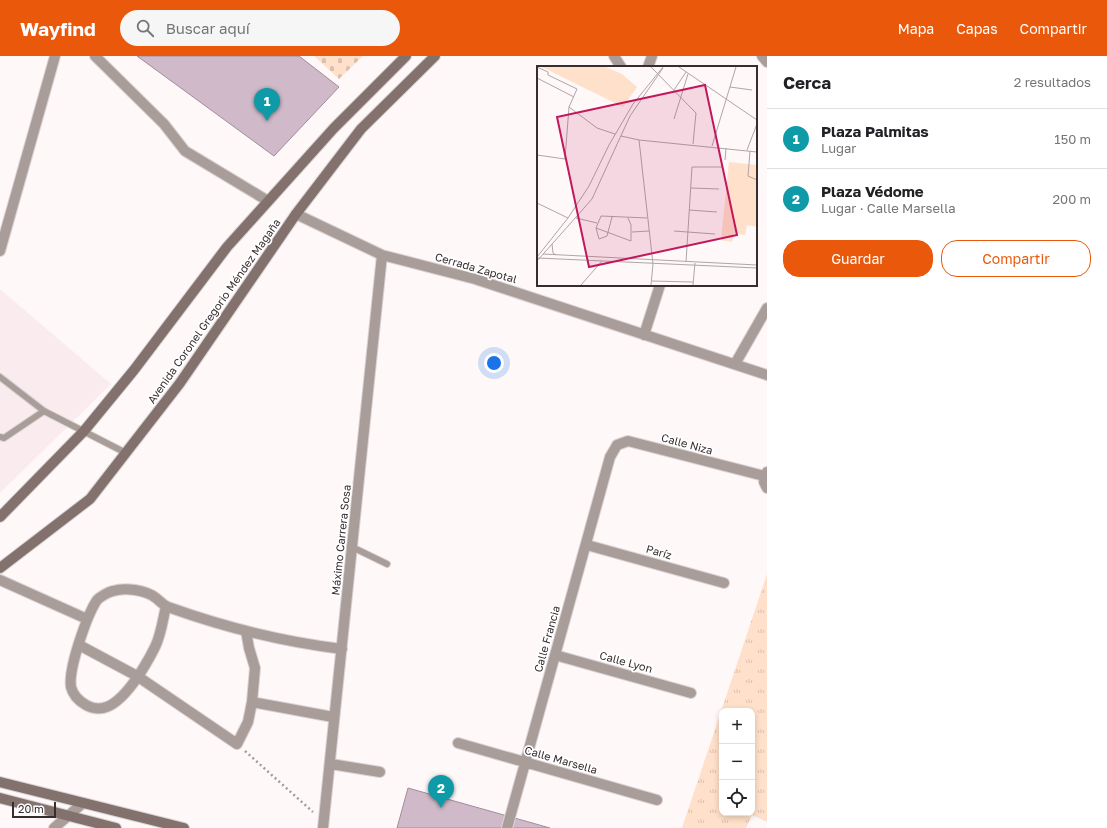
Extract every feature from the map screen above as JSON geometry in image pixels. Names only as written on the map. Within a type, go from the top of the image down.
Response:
[{"type":"main road","name":"Avenida Coronel Gregorio Méndez Magaña","points":[[0,517],[84,432],[134,370],[227,246],[334,128],[406,56]]},
{"type":"main road","name":"Avenida Coronel Gregorio Méndez Magaña","points":[[0,568],[90,499],[180,383],[296,214],[361,129],[435,56]]},
{"type":"main road","points":[[0,782],[184,828]]},
{"type":"main road","points":[[0,798],[116,828]]},
{"type":"street","points":[[0,251],[55,56]]},
{"type":"street","points":[[95,56],[164,124],[185,151],[268,202]]},
{"type":"street","points":[[614,56],[620,66]]},
{"type":"street","points":[[648,66],[652,56]]},
{"type":"street","points":[[762,56],[767,62]]},
{"type":"street","name":"Cerrada Zapotal","points":[[296,214],[382,255],[475,279],[767,375]]},
{"type":"street","name":"Máximo Carrera Sosa","points":[[323,825],[331,764],[333,717],[342,649],[382,255]]},
{"type":"street","points":[[644,334],[660,286]]},
{"type":"street","points":[[735,364],[767,308]]},
{"type":"street","name":"Calle Niza","points":[[610,457],[617,445],[628,440],[766,474]]},
{"type":"street","name":"Calle Francia","points":[[507,828],[587,545],[610,457]]},
{"type":"street","points":[[766,474],[764,482],[767,488]]},
{"type":"street","name":"Paríz","points":[[587,545],[724,583]]},
{"type":"street","points":[[0,580],[87,619]]},
{"type":"street","points":[[166,606],[156,646],[123,695],[108,707],[89,707],[81,703],[75,696],[71,687],[71,678],[79,644],[87,619],[98,599],[113,591],[134,589],[155,597],[166,606],[246,630],[342,649]]},
{"type":"street","points":[[79,644],[137,676],[237,744],[248,722],[252,702],[255,668],[248,648],[246,630]]},
{"type":"street","name":"Calle Lyon","points":[[556,655],[691,693]]},
{"type":"street","points":[[252,702],[333,717]]},
{"type":"street","name":"Calle Marsella","points":[[458,743],[657,800]]},
{"type":"street","points":[[331,764],[380,772]]},
{"type":"street","points":[[54,828],[83,803]]},
{"type":"lane","points":[[0,377],[44,411],[126,453]]},
{"type":"lane","points":[[0,437],[4,438],[44,411]]},
{"type":"lane","points":[[352,547],[388,564]]},
{"type":"path","points":[[237,744],[323,825]]},
{"type":"shaded area","points":[[0,289],[111,384],[0,493]]},
{"type":"green space","points":[[314,56],[363,56],[339,79]]},
{"type":"green space","points":[[767,574],[767,822],[754,816],[755,708],[722,708]]},
{"type":"green space","points":[[719,717],[719,816],[752,816],[746,828],[682,828]]},
{"type":"building","points":[[137,56],[299,56],[339,87],[274,156]]},
{"type":"building","points":[[408,788],[550,828],[397,828]]},
{"type":"place","name":"Plaza Palmitas","points":[[267,121]]},
{"type":"place","name":"Plaza Védome","points":[[441,808]]}]
